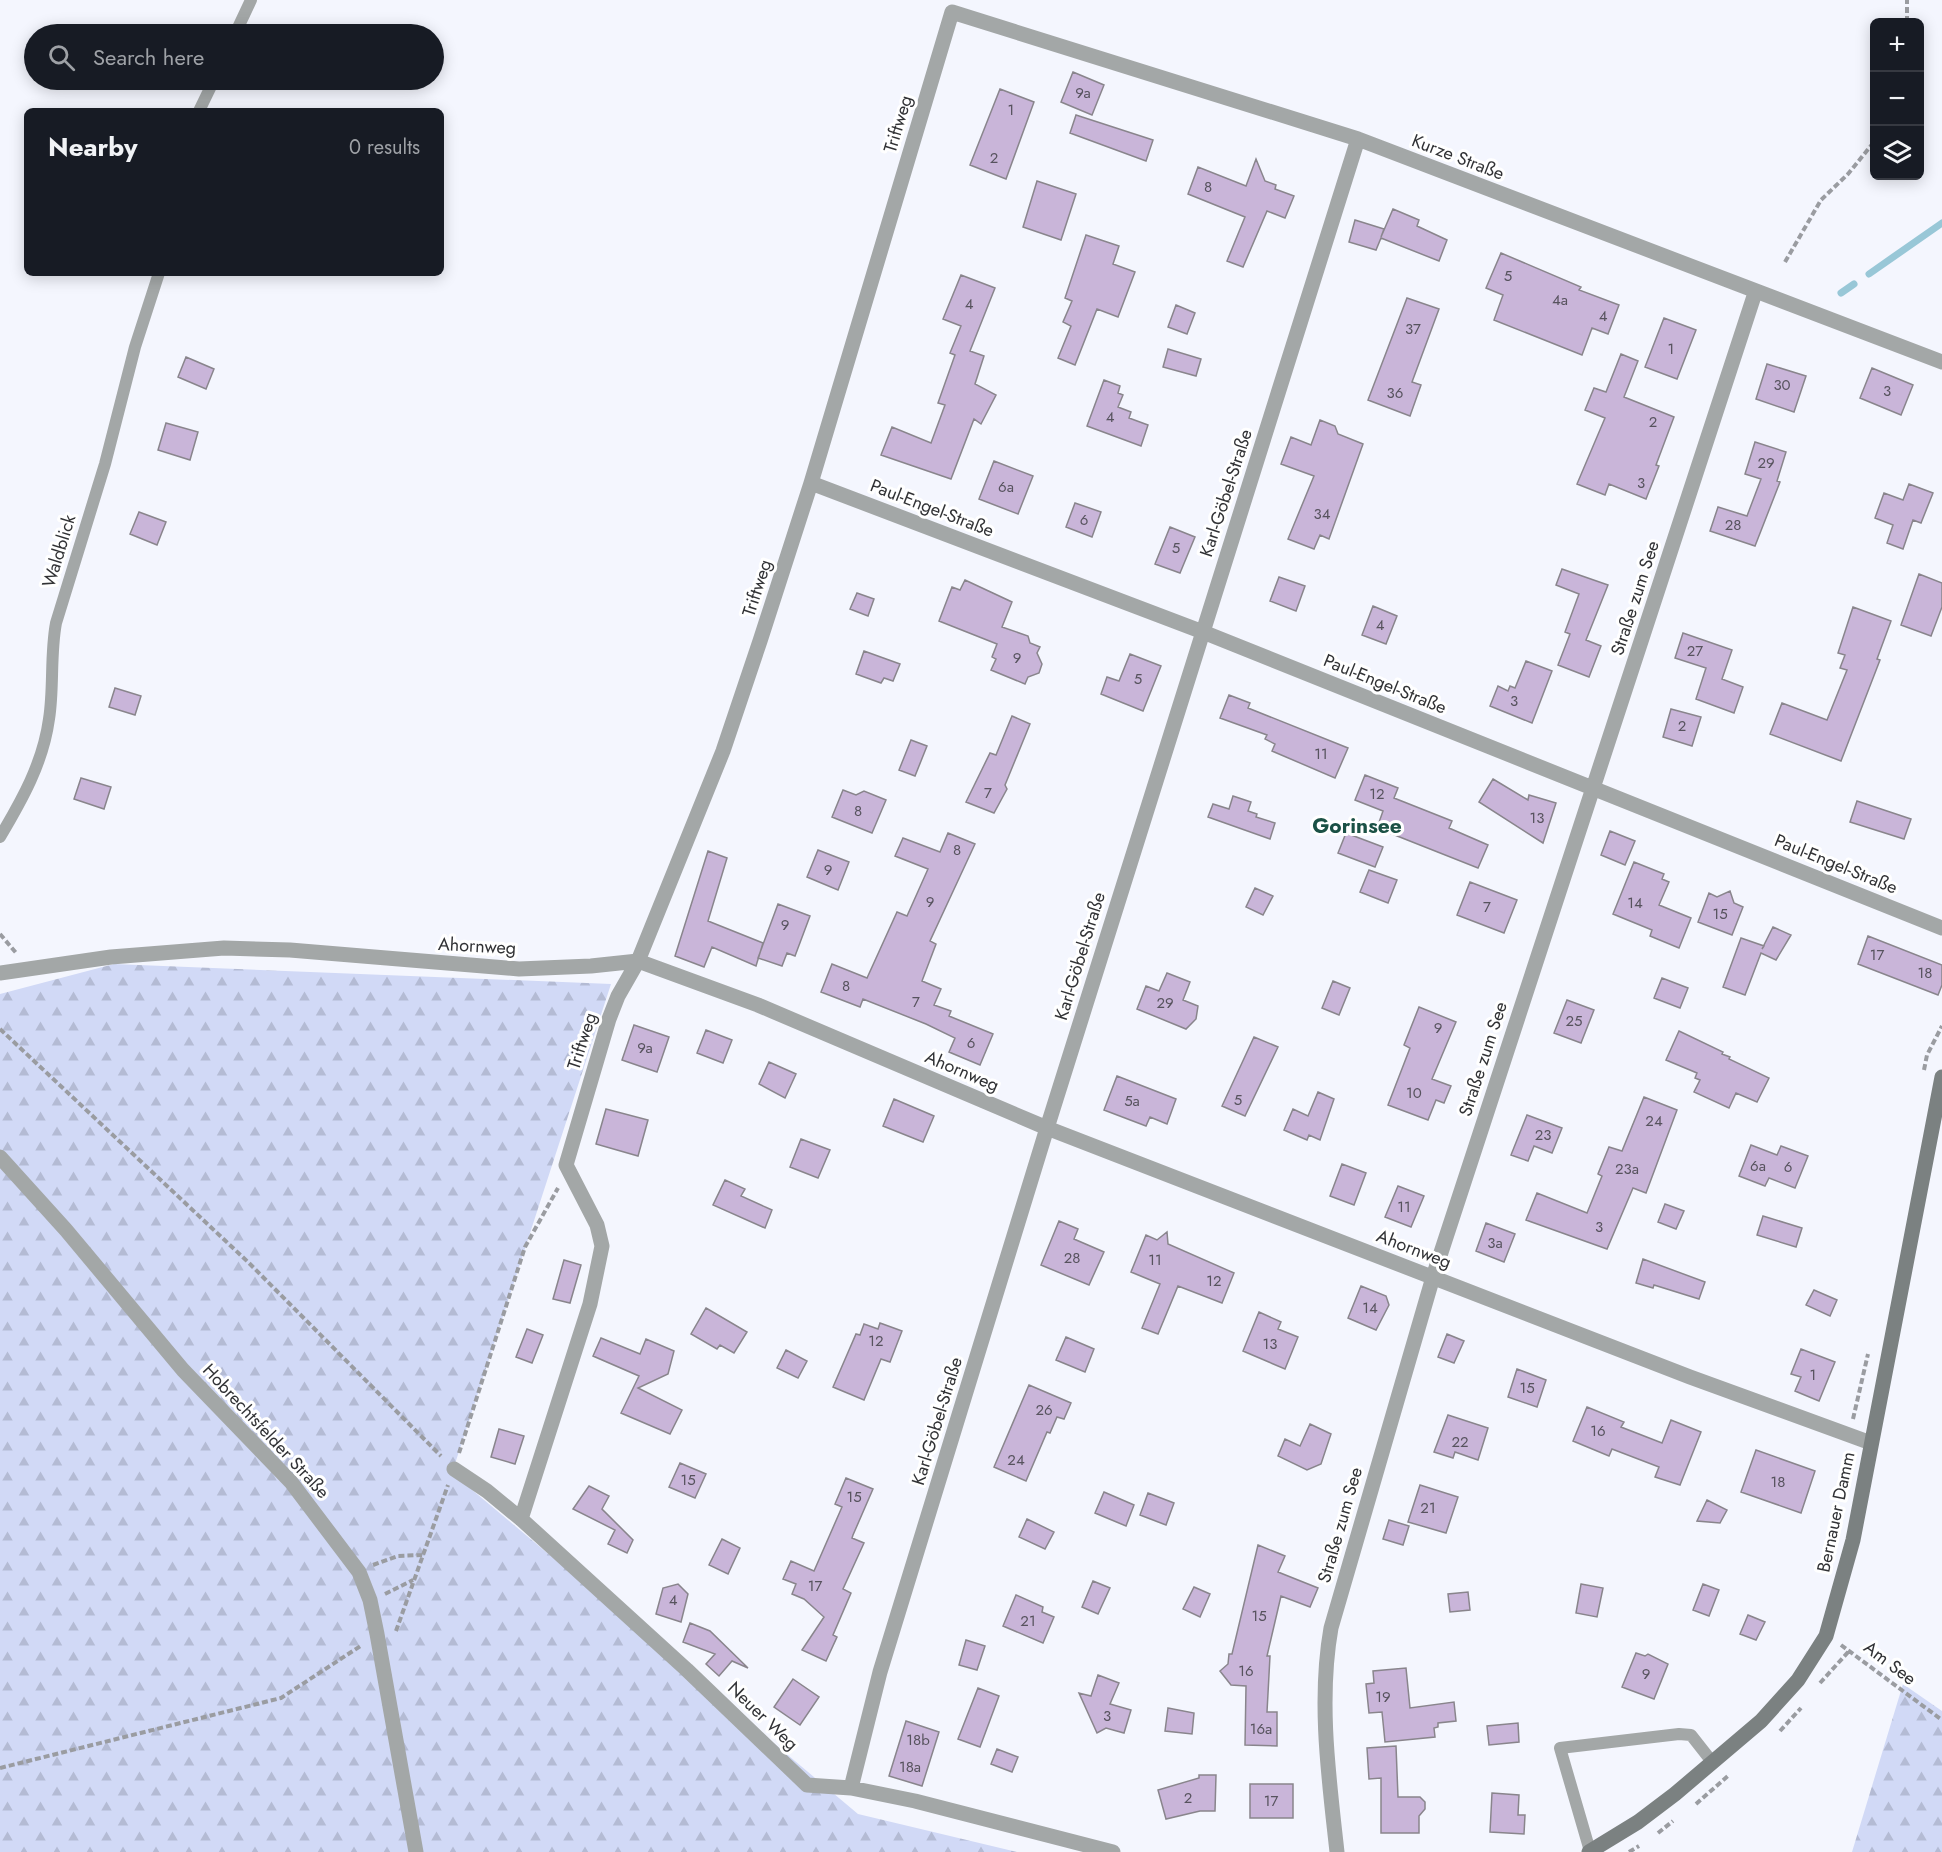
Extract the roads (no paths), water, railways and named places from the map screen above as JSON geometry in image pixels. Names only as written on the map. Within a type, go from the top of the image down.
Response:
[{"type":"main road","name":"Bernauer Damm","points":[[1589,1852],[1638,1822],[1713,1763],[1761,1720],[1798,1680],[1826,1636],[1853,1540],[1942,1077]]},
{"type":"street","name":"Kurze Straße","points":[[952,12],[1358,139],[1755,293],[1942,362]]},
{"type":"street","name":"Triftweg","points":[[522,1519],[590,1304],[602,1246],[597,1225],[566,1165],[609,1019],[618,996],[638,961],[723,751],[811,483],[952,12]]},
{"type":"street","name":"Karl-Göbel-Straße","points":[[851,1788],[880,1672],[1047,1128],[1358,139]]},
{"type":"street","name":"Straße zum See","points":[[1337,1852],[1329,1772],[1324,1666],[1334,1617],[1432,1277],[1755,293]]},
{"type":"street","name":"Paul-Engel-Straße","points":[[811,483],[1203,632],[1942,928]]},
{"type":"street","name":"Ahornweg","points":[[0,973],[111,957],[224,948],[290,950],[519,969],[591,966],[638,961],[758,1005],[1047,1128],[1690,1377],[1871,1443]]},
{"type":"street","name":"Hobrechtsfelder Straße","points":[[0,1157],[66,1230],[183,1370],[291,1482],[359,1572],[370,1600],[377,1634],[416,1852]]},
{"type":"street","name":"Neuer Weg","points":[[454,1469],[487,1491],[522,1519],[687,1670],[807,1785],[851,1788],[1042,1832],[1113,1852]]},
{"type":"lane","points":[[240,24],[251,0]]},
{"type":"lane","points":[[200,108],[209,90]]},
{"type":"lane","name":"Waldblick","points":[[0,837],[39,765],[49,719],[52,643],[56,623],[105,464],[135,347],[158,276]]},
{"type":"lane","points":[[1589,1852],[1560,1748],[1679,1734],[1691,1735],[1713,1763]]},
{"type":"waterway","points":[[1869,274],[1942,223]]},
{"type":"waterway","points":[[1841,293],[1854,284]]},
{"type":"district","name":"Gorinsee","points":[[1357,826]]}]
